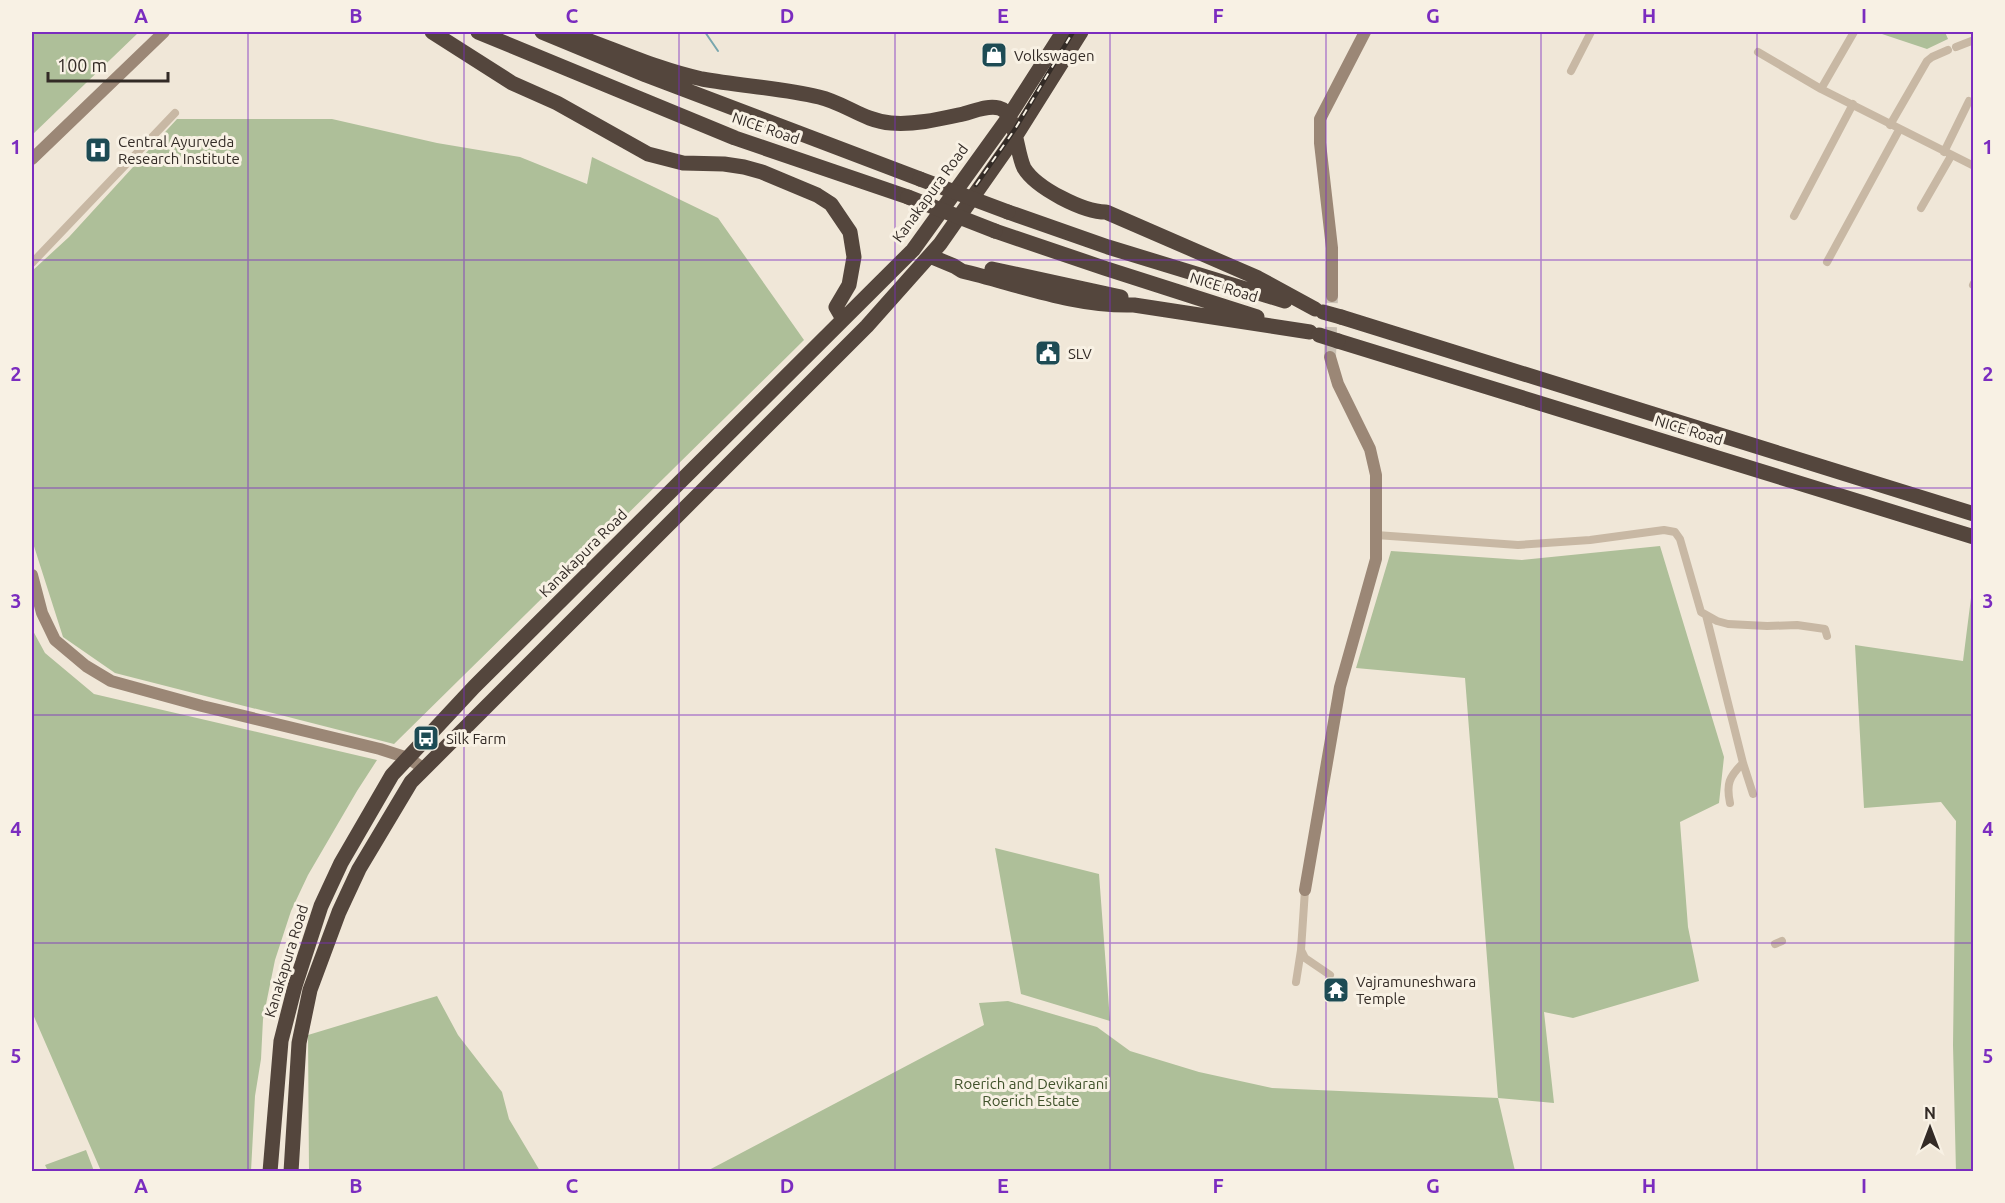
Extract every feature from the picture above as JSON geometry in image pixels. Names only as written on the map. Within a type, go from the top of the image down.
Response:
[{"type":"highway","points":[[432,32],[512,83],[556,103],[648,154],[683,163],[744,167],[817,195],[831,204],[846,225],[853,244],[853,269],[849,285],[836,307],[843,319]]},
{"type":"highway","name":"NICE Road","points":[[478,32],[735,138],[908,197],[995,231],[1126,276],[1974,537]]},
{"type":"highway","name":"NICE Road","points":[[542,32],[646,75],[920,179],[1119,251],[1319,310],[1974,514]]},
{"type":"highway","points":[[565,32],[702,79],[824,98],[872,121],[903,124],[932,121],[989,106],[1002,108],[1010,116],[1018,153],[1030,175],[1041,185],[1094,212],[1106,212],[1258,278],[1319,310]]},
{"type":"highway","name":"Kanakapura Road","points":[[270,1172],[281,1041],[288,1008],[321,906],[341,863],[392,775],[474,687],[913,250],[1010,116],[1063,32]]},
{"type":"highway","points":[[291,1172],[299,1043],[310,990],[335,922],[359,869],[411,782],[867,326],[930,256],[1016,137],[1081,32]]},
{"type":"highway","points":[[930,256],[962,271],[1039,292],[1117,306],[1134,305],[1315,334]]},
{"type":"highway","points":[[773,389],[789,402]]},
{"type":"street","points":[[32,159],[164,32]]},
{"type":"street","points":[[1332,296],[1332,248],[1320,143],[1320,119],[1365,32]]},
{"type":"street","points":[[1571,71],[1591,32]]},
{"type":"street","points":[[1821,89],[1854,32]]},
{"type":"street","points":[[1890,125],[1927,61],[1974,40]]},
{"type":"street","points":[[1758,52],[1821,89],[1974,166]]},
{"type":"street","points":[[1921,208],[1969,101]]},
{"type":"street","points":[[1794,216],[1852,104]]},
{"type":"street","points":[[32,263],[175,113]]},
{"type":"street","points":[[1827,262],[1899,130]]},
{"type":"street","points":[[1296,982],[1301,950],[1305,890],[1340,687],[1376,559],[1376,475],[1372,458],[1338,384],[1330,357]]},
{"type":"street","points":[[1376,535],[1518,545],[1590,540],[1664,530],[1675,532],[1680,539],[1701,612],[1728,624],[1797,625],[1825,629],[1827,636]]},
{"type":"street","points":[[32,575],[42,612],[55,640],[86,666],[111,681],[201,706],[380,749],[408,758],[423,768]]},
{"type":"street","points":[[1706,615],[1753,795]]},
{"type":"street","points":[[1730,803],[1727,789],[1730,779],[1743,763]]},
{"type":"street","points":[[1301,950],[1305,957],[1330,975]]},
{"type":"street","points":[[263,1172],[266,1133],[277,1081]]},
{"type":"green space","points":[[32,32],[139,32],[32,135]]},
{"type":"green space","points":[[1876,32],[1945,32],[1948,39],[1927,49]]},
{"type":"green space","points":[[177,119],[332,119],[437,143],[520,157],[587,184],[592,157],[718,218],[804,340],[394,744],[115,673],[63,637],[32,540],[32,271],[69,237]]},
{"type":"green space","points":[[1660,546],[1724,757],[1719,803],[1680,822],[1688,927],[1699,981],[1573,1018],[1544,1012],[1554,1103],[1498,1098],[1465,678],[1356,668],[1391,551],[1522,560]]},
{"type":"green space","points":[[1973,582],[1974,1171],[1956,1172],[1953,1045],[1956,821],[1941,802],[1864,808],[1855,645],[1963,661]]},
{"type":"green space","points":[[32,629],[45,653],[94,694],[377,760],[308,875],[291,911],[275,960],[263,1019],[261,1059],[255,1096],[251,1171],[101,1171],[32,1012]]},
{"type":"green space","points":[[995,848],[1099,874],[1110,1021],[1021,994]]},
{"type":"green space","points":[[437,996],[458,1035],[502,1092],[509,1119],[540,1171],[309,1171],[308,1035]]},
{"type":"green space","name":"Roerich and Devikarani Roerich Estate","points":[[1008,1001],[1097,1027],[1130,1051],[1199,1072],[1272,1088],[1498,1098],[1515,1171],[707,1171],[984,1025],[979,1003]]},
{"type":"green space","points":[[86,1150],[94,1171],[48,1171],[45,1165]]},
{"type":"waterway","points":[[705,32],[718,51]]},
{"type":"tunnel","points":[[1330,357],[1332,296]]},
{"type":"railway","points":[[976,185],[1015,129],[1073,32]]},
{"type":"place","name":"Volkswagen","points":[[994,55]]},
{"type":"place","name":"Central Ayurveda Research Institute","points":[[98,150]]},
{"type":"place","name":"SLV","points":[[1048,353]]},
{"type":"place","name":"Silk Farm","points":[[426,738]]},
{"type":"place","name":"Vajramuneshwara Temple","points":[[1336,990]]}]
